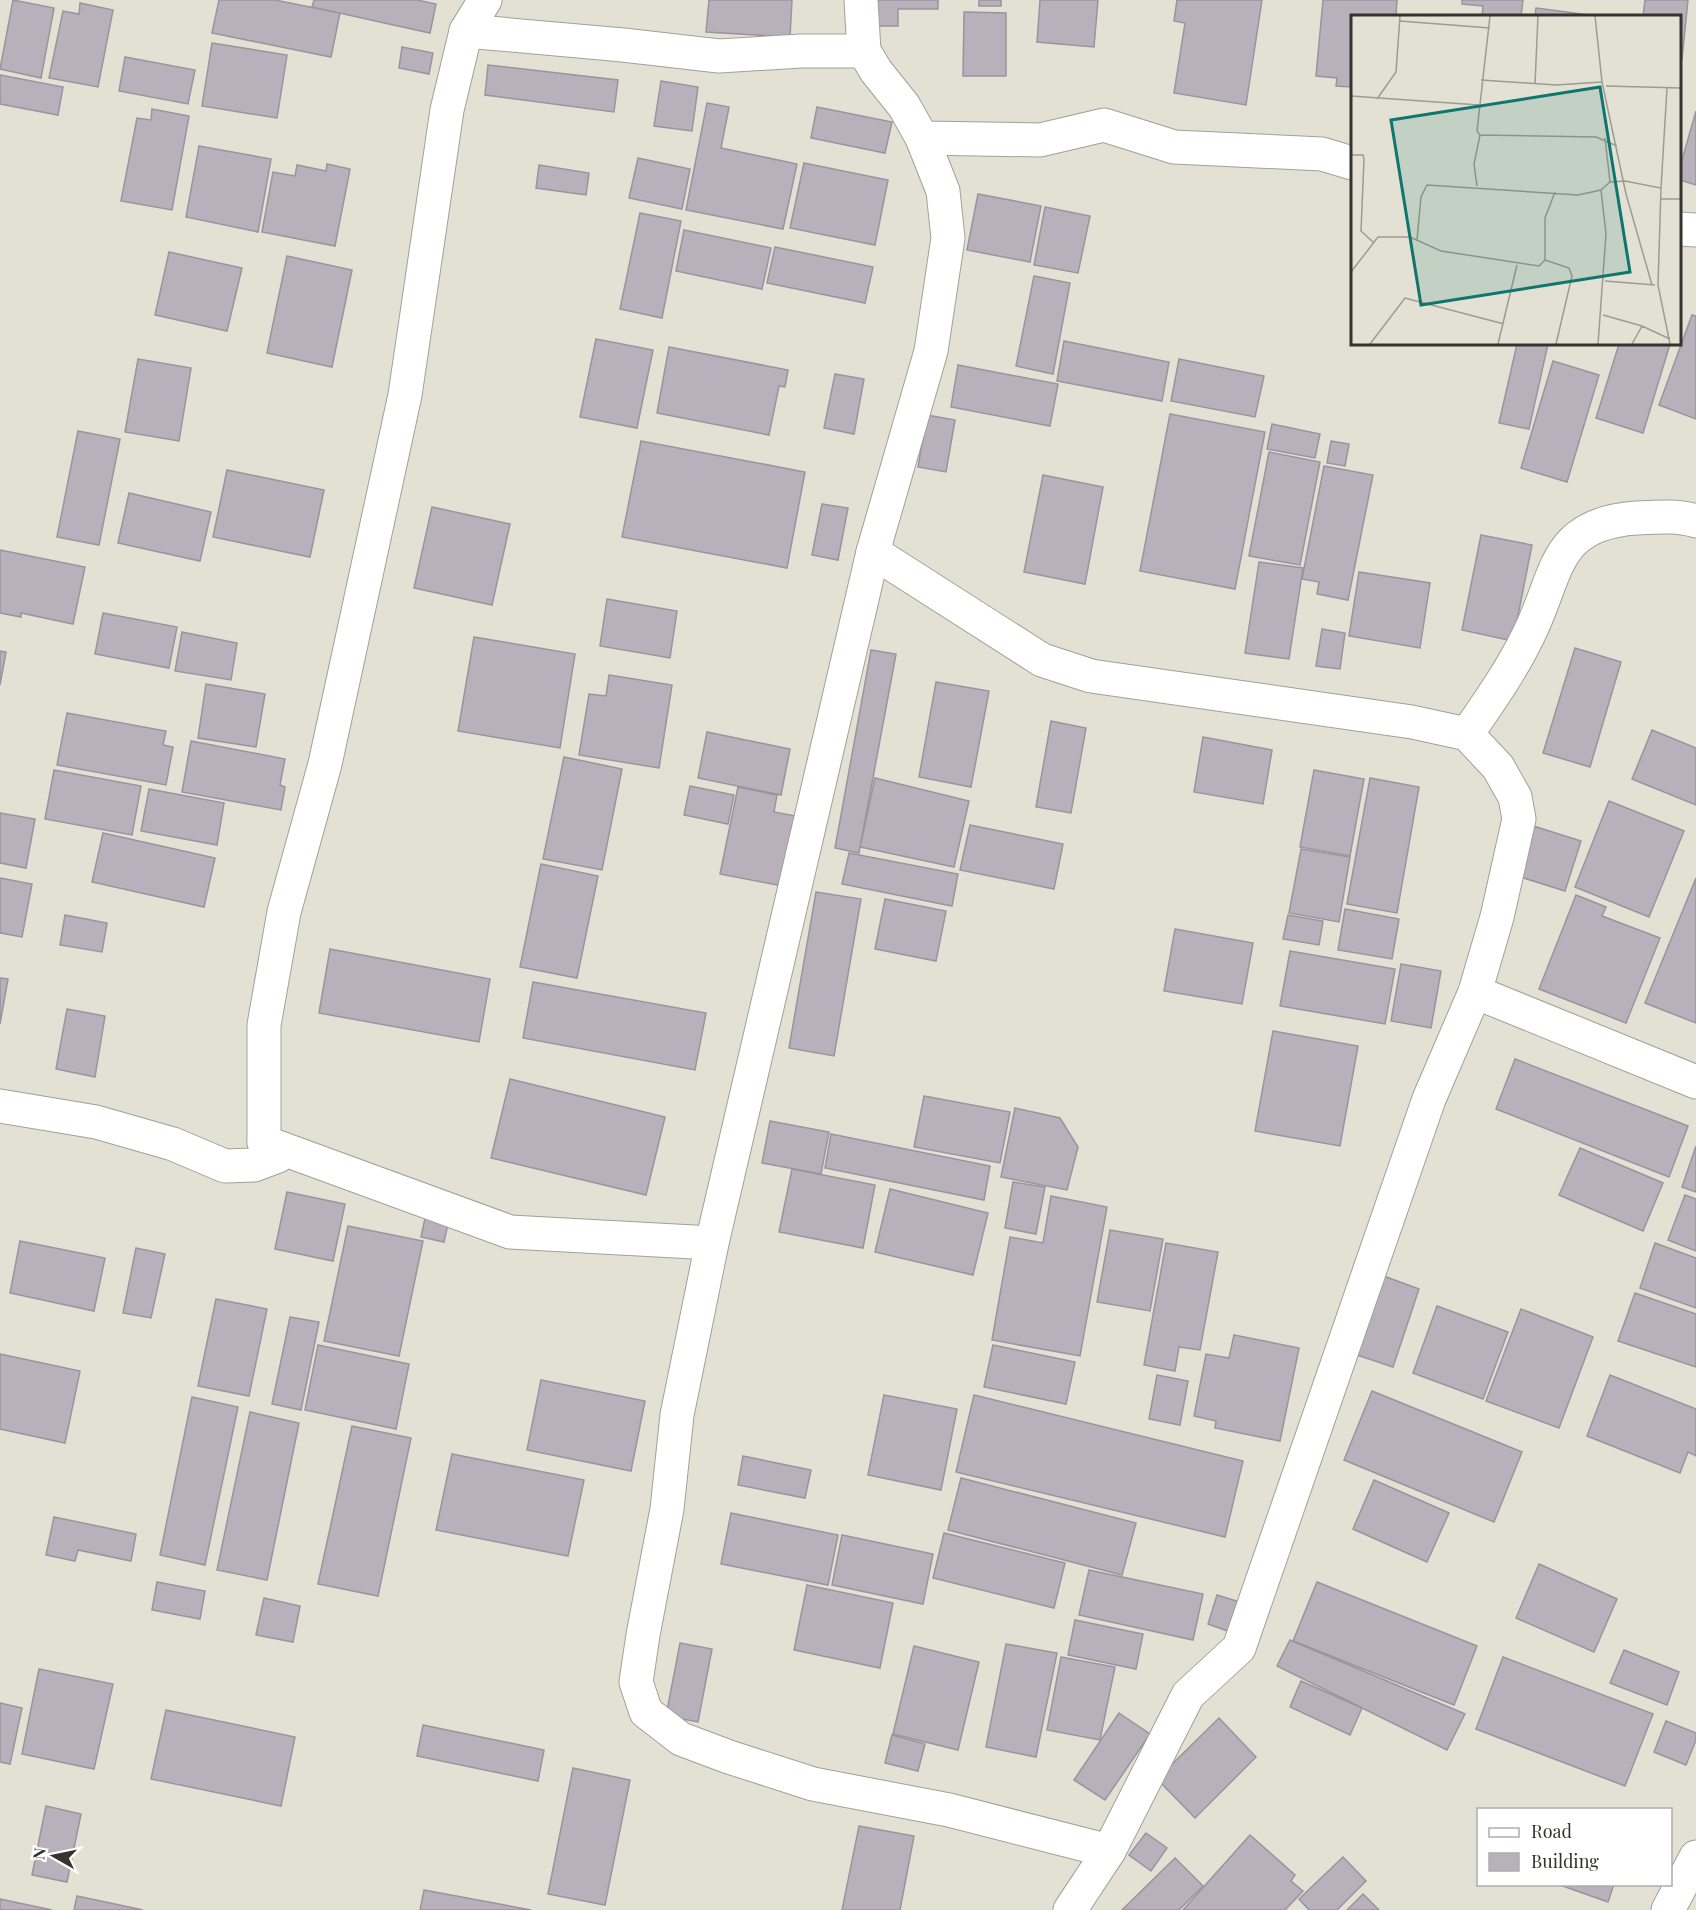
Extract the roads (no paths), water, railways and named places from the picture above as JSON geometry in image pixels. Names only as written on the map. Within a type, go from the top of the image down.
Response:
[{"type":"street","points":[[0,1106],[96,1122],[173,1144],[225,1166],[254,1165],[278,1156],[264,1142],[264,1025],[284,912],[325,764],[405,395],[447,110],[466,31],[485,0]]},
{"type":"street","points":[[861,0],[864,51],[876,71],[904,106],[922,138],[943,191],[948,238],[931,351],[873,552],[712,1243],[677,1415],[667,1509],[636,1682],[646,1712],[681,1739],[729,1757],[813,1784],[949,1810],[1109,1851]]},
{"type":"street","points":[[466,31],[623,45],[719,57],[801,51],[864,51]]},
{"type":"street","points":[[922,138],[1040,140],[1104,125],[1174,147],[1322,154],[1351,162]]},
{"type":"street","points":[[1681,229],[1696,230]]},
{"type":"street","points":[[1467,734],[1510,672],[1530,634],[1554,568],[1576,536],[1611,520],[1652,517],[1696,521]]},
{"type":"street","points":[[873,552],[1042,660],[1091,676],[1389,718],[1467,734],[1498,767],[1515,797],[1519,819],[1497,917],[1475,992],[1429,1099],[1239,1648],[1188,1695],[1109,1851],[1070,1910]]},
{"type":"street","points":[[1475,992],[1696,1082]]},
{"type":"street","points":[[264,1142],[510,1232],[712,1243]]},
{"type":"street","points":[[1668,1910],[1696,1857]]}]
